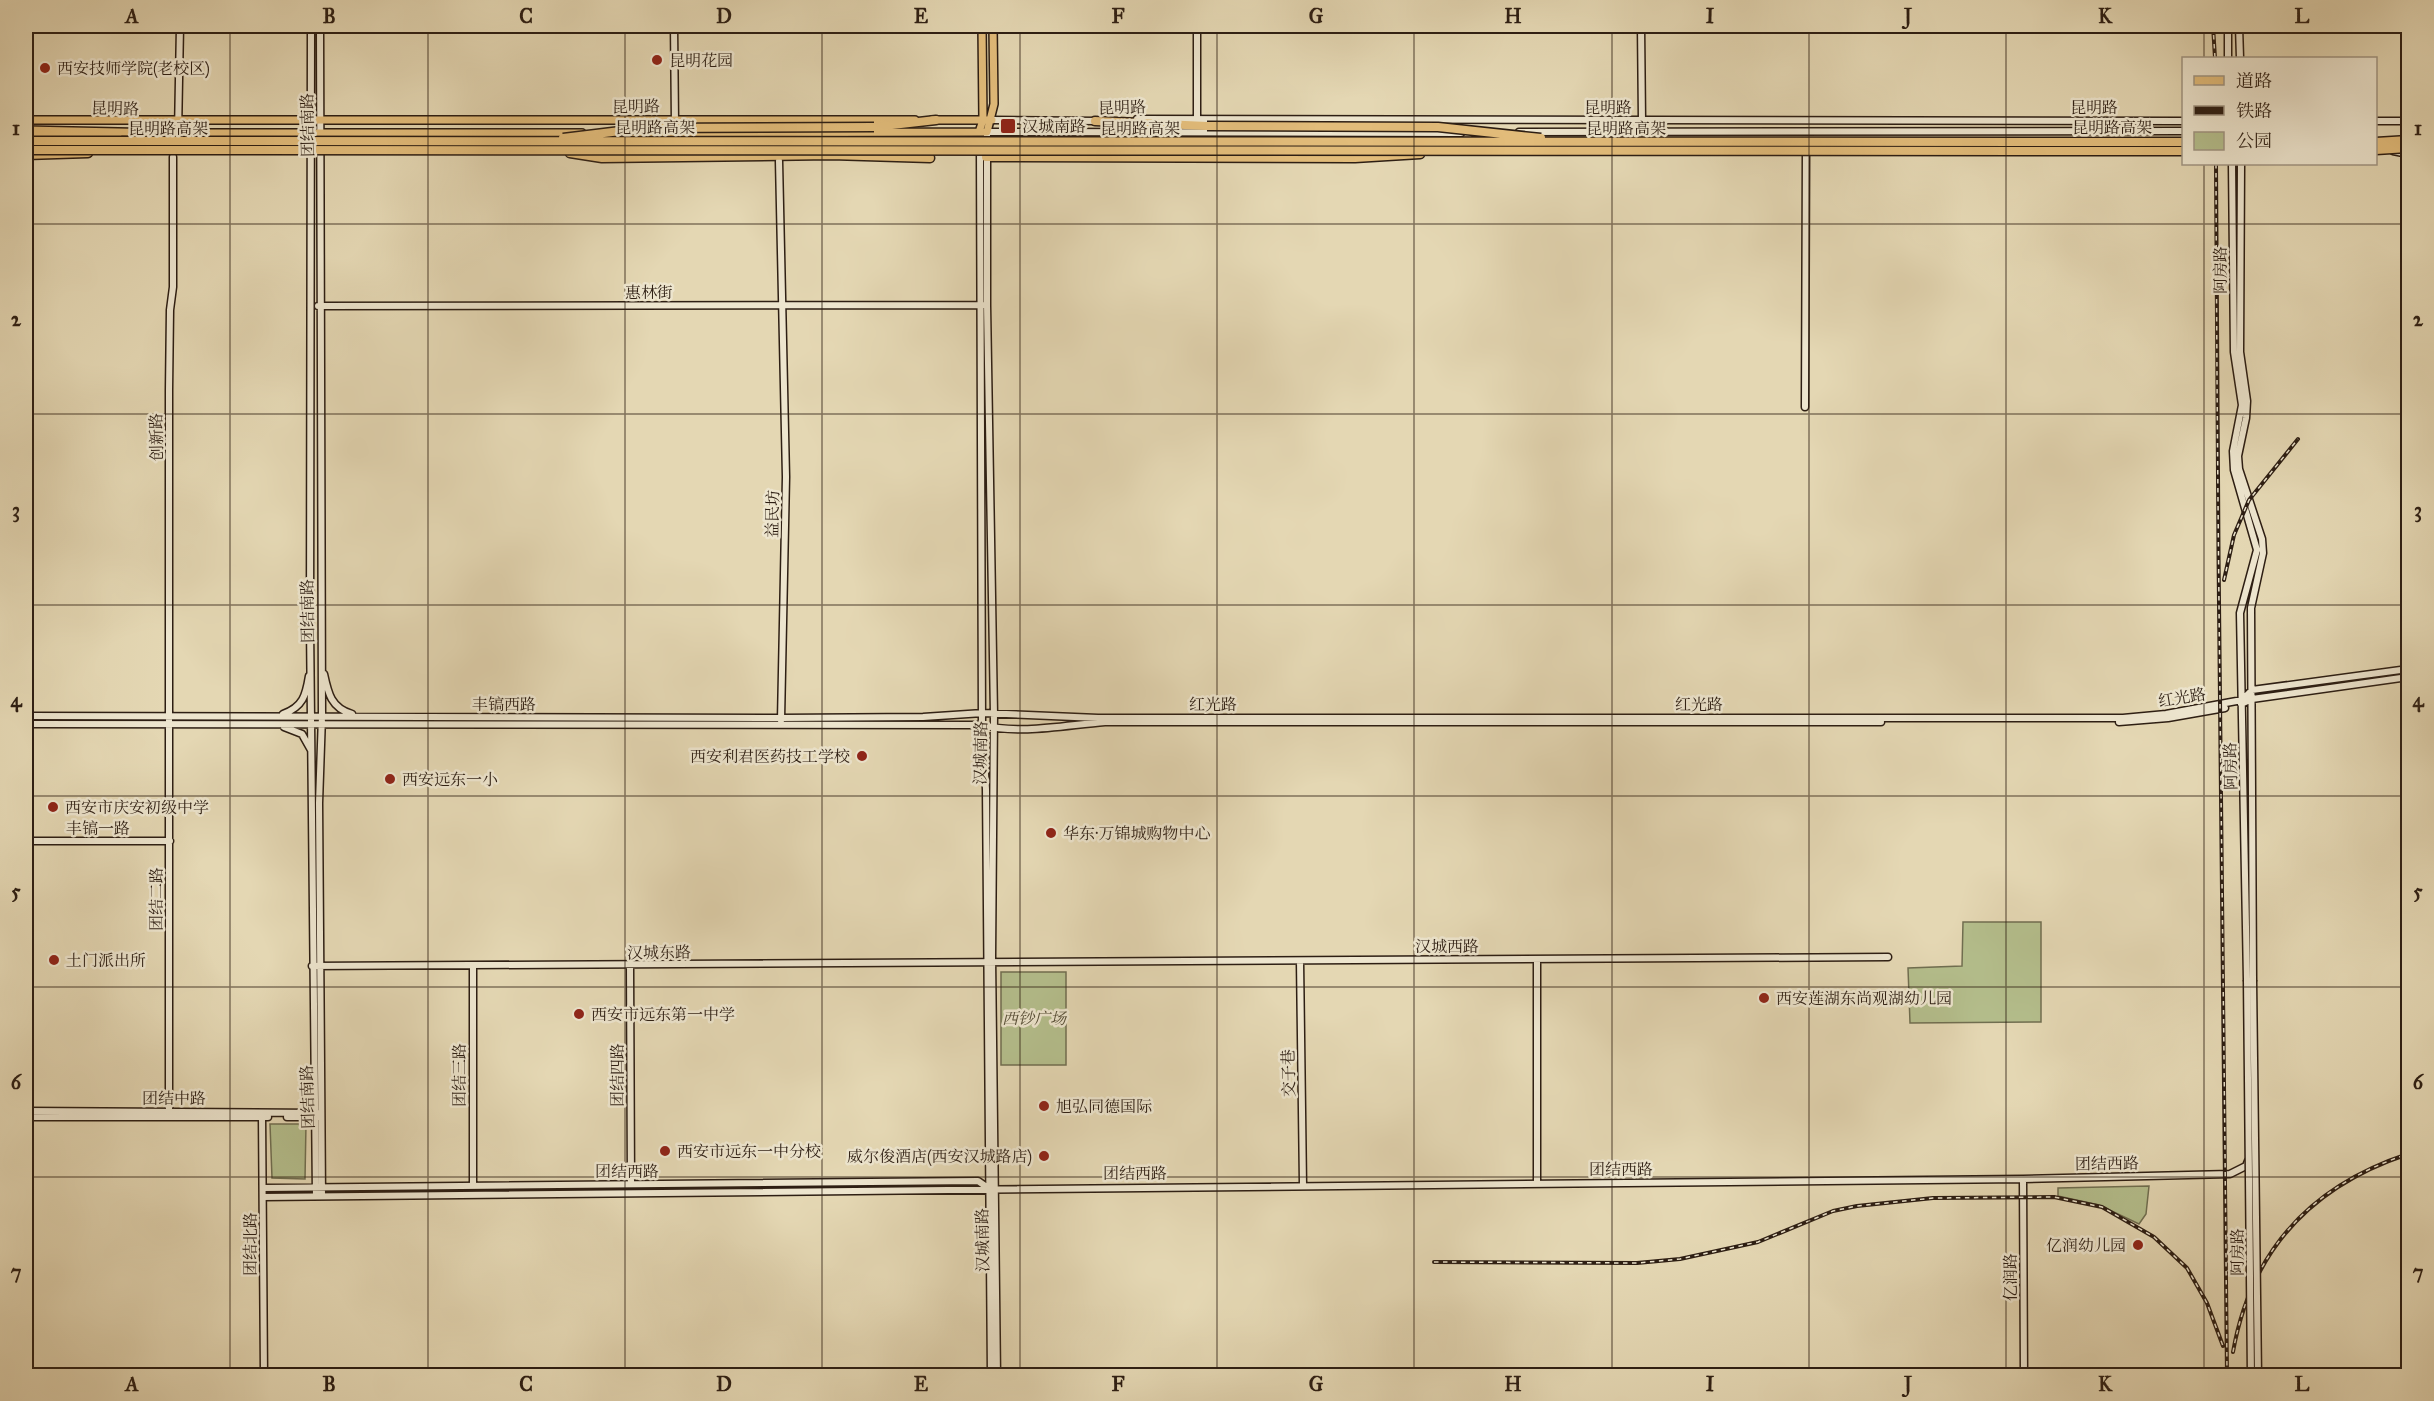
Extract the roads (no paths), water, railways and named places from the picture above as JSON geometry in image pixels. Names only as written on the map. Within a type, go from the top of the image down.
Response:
[{"type":"highway","points":[[536,142],[645,128],[874,127],[936,120]]},
{"type":"highway","points":[[1095,121],[1155,126],[1438,127],[1571,143]]},
{"type":"highway","points":[[26,132],[105,136],[163,143]]},
{"type":"highway","name":"昆明路高架","points":[[26,141],[163,143],[2182,142]]},
{"type":"highway","points":[[2377,142],[2409,141]]},
{"type":"highway","points":[[2377,150],[2409,148]]},
{"type":"highway","name":"昆明路高架","points":[[26,150],[2182,151]]},
{"type":"highway","points":[[26,155],[74,155],[105,150]]},
{"type":"highway","points":[[557,151],[602,158],[903,155],[930,158]]},
{"type":"highway","points":[[986,157],[1365,158],[1441,151]]},
{"type":"main road","points":[[178,133],[180,26]]},
{"type":"main road","name":"团结南路","points":[[311,26],[311,658],[319,1196]]},
{"type":"main road","name":"团结南路","points":[[316,966],[322,716],[320,26]]},
{"type":"main road","points":[[674,26],[675,133]]},
{"type":"main road","points":[[982,26],[983,132]]},
{"type":"main road","points":[[983,132],[992,120],[993,26]]},
{"type":"main road","points":[[1197,26],[1197,119]]},
{"type":"main road","points":[[1641,26],[1642,121]]},
{"type":"main road","points":[[2228,26],[2228,57]]},
{"type":"main road","points":[[2239,26],[2240,57]]},
{"type":"main road","name":"昆明路","points":[[26,120],[310,122],[675,118],[1095,121],[1197,119],[2182,121]]},
{"type":"main road","points":[[1805,407],[1806,121]]},
{"type":"main road","points":[[2377,121],[2409,121]]},
{"type":"main road","name":"昆明路","points":[[26,132],[2182,131]]},
{"type":"main road","name":"汉城南路","points":[[983,132],[986,157],[984,305],[994,714],[990,963],[991,1376]]},
{"type":"main road","name":"汉城南路","points":[[983,132],[982,725],[990,963]]},
{"type":"main road","points":[[2377,142],[2409,154]]},
{"type":"main road","name":"创新路","points":[[170,716],[169,379],[170,310],[173,286],[173,157]]},
{"type":"main road","name":"益民坊","points":[[779,161],[786,477],[781,720]]},
{"type":"main road","name":"阿房路","points":[[2232,165],[2234,352],[2242,405],[2233,464],[2257,550],[2240,613],[2258,1376]]},
{"type":"main road","name":"阿房路","points":[[2241,165],[2240,352],[2247,401],[2238,456],[2239,469],[2262,539],[2263,553],[2250,608],[2252,690],[2251,1376]]},
{"type":"main road","name":"惠林街","points":[[312,306],[984,305]]},
{"type":"main road","points":[[269,716],[291,711],[302,703],[307,692],[311,658]]},
{"type":"main road","points":[[321,659],[332,702],[347,713],[367,717]]},
{"type":"main road","points":[[2242,702],[2252,690],[2409,669]]},
{"type":"main road","name":"红光路","points":[[982,725],[994,728],[1034,728],[1105,722],[2127,722],[2168,718],[2252,699],[2409,677]]},
{"type":"main road","name":"红光路","points":[[983,713],[1098,718],[2123,718],[2242,702]]},
{"type":"main road","name":"丰镐西路","points":[[26,724],[321,725],[781,720],[922,717],[983,713]]},
{"type":"main road","name":"丰镐西路","points":[[26,716],[781,720],[982,725]]},
{"type":"main road","name":"团结二路","points":[[169,1114],[170,716]]},
{"type":"main road","points":[[272,725],[290,728],[302,734],[311,747],[312,757]]},
{"type":"main road","name":"丰镐一路","points":[[26,842],[170,841]]},
{"type":"main road","name":"汉城西路","points":[[1006,963],[1888,957]]},
{"type":"main road","points":[[1537,959],[1537,1183]]},
{"type":"main road","name":"交子巷","points":[[1300,961],[1304,1185]]},
{"type":"main road","name":"汉城东路","points":[[316,966],[1006,963]]},
{"type":"main road","name":"团结三路","points":[[473,965],[473,1185]]},
{"type":"main road","name":"团结四路","points":[[630,966],[630,1184]]},
{"type":"main road","name":"团结中路","points":[[26,1111],[319,1115]]},
{"type":"main road","name":"团结中路","points":[[26,1117],[169,1114]]},
{"type":"main road","name":"团结北路","points":[[262,1115],[264,1376]]},
{"type":"main road","name":"团结西路","points":[[263,1197],[2023,1179],[2230,1174],[2246,1166],[2248,1160]]},
{"type":"main road","name":"亿润路","points":[[2023,1179],[2024,1376]]},
{"type":"main road","name":"团结西路","points":[[263,1188],[978,1181],[991,1188]]},
{"type":"main road","name":"汉城南路","points":[[991,1188],[997,1376]]},
{"type":"railway","points":[[2213,26],[2215,57]]},
{"type":"railway","points":[[2216,165],[2227,1376]]},
{"type":"railway","points":[[2224,580],[2234,535],[2249,500],[2298,439]]},
{"type":"railway","points":[[2233,1352],[2242,1316],[2254,1283],[2271,1253],[2291,1227],[2315,1204],[2342,1184],[2408,1154]]},
{"type":"railway","points":[[1434,1262],[1637,1263],[1680,1259],[1758,1242],[1833,1211],[1857,1206],[1933,1198],[2054,1197],[2102,1207],[2154,1237],[2187,1268],[2207,1303],[2223,1346]]},
{"type":"place","name":"昆明花园","points":[[657,60]]},
{"type":"place","name":"西安技师学院(老校区)","points":[[45,68]]},
{"type":"place","name":"汉城南路","points":[[1008,126]]},
{"type":"place","name":"西安利君医药技工学校","points":[[862,756]]},
{"type":"place","name":"西安远东一小","points":[[390,779]]},
{"type":"place","name":"西安市庆安初级中学","points":[[53,807]]},
{"type":"place","name":"华东·万锦城购物中心","points":[[1051,833]]},
{"type":"place","name":"土门派出所","points":[[54,960]]},
{"type":"place","name":"西安莲湖东尚观湖幼儿园","points":[[1764,998]]},
{"type":"place","name":"西安市远东第一中学","points":[[579,1014]]},
{"type":"place","name":"旭弘同德国际","points":[[1044,1106]]},
{"type":"place","name":"西安市远东一中分校","points":[[665,1151]]},
{"type":"place","name":"威尔俊酒店(西安汉城路店)","points":[[1044,1156]]},
{"type":"place","name":"亿润幼儿园","points":[[2138,1245]]},
{"type":"park label","name":"西钞广场","points":[[1034,1018]]}]
